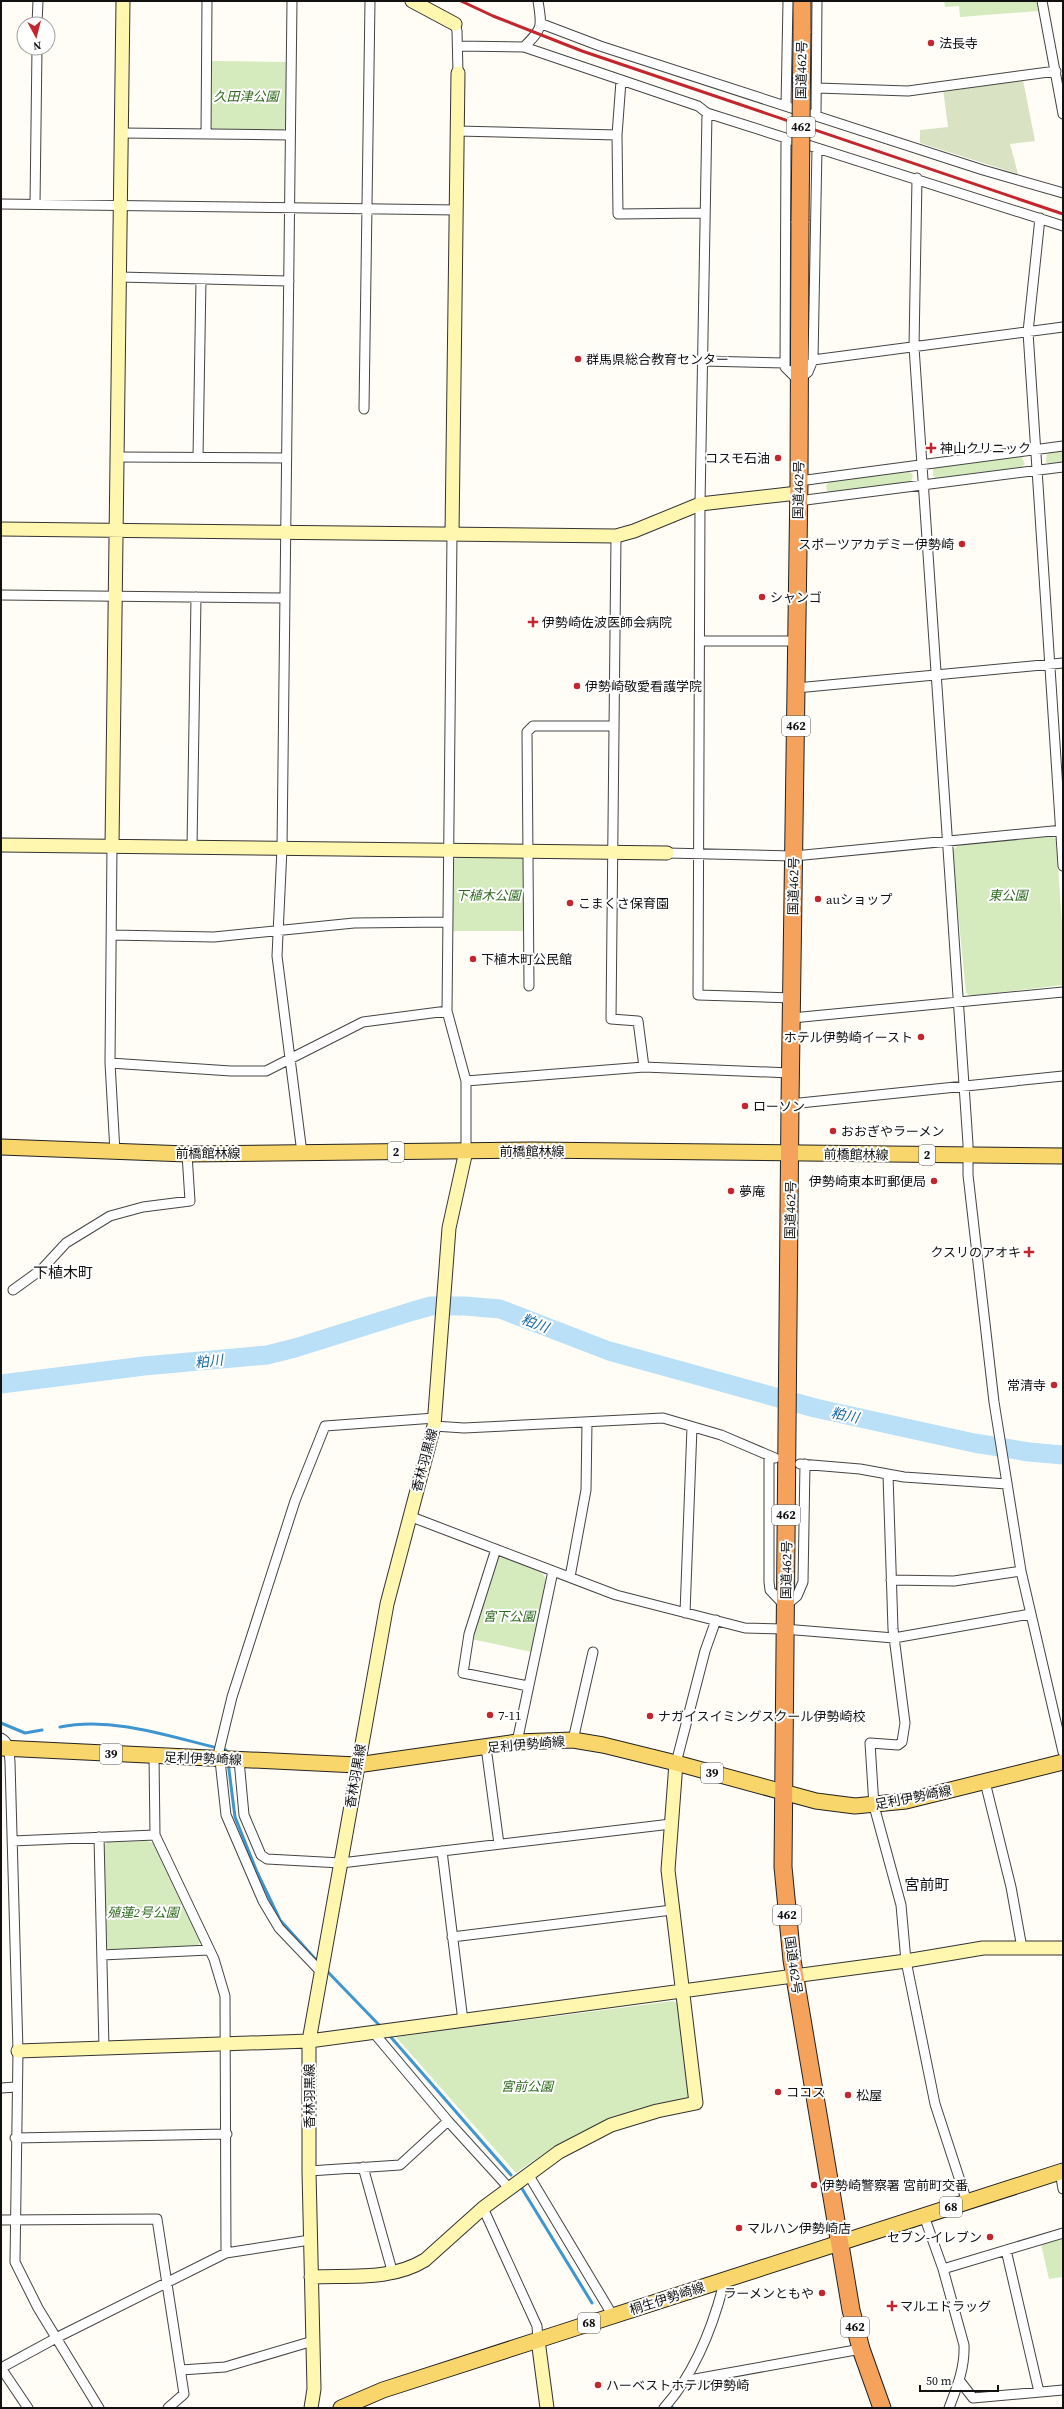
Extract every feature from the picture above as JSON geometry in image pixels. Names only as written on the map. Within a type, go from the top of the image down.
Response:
[{"type":"highway","name":"国道462号","points":[[802,1],[797,641],[790,1073],[784,1629],[784,1887],[794,1976],[840,2244],[861,2349],[882,2408]]},
{"type":"main road","name":"前橋館林線","points":[[1,1147],[187,1154],[466,1151],[1063,1156]]},
{"type":"main road","name":"足利伊勢崎線","points":[[4,1745],[154,1756],[226,1756],[357,1765],[517,1742],[573,1740],[603,1744],[783,1793],[835,1804],[874,1806],[906,1801],[1063,1762]]},
{"type":"main road","name":"桐生伊勢崎線","points":[[341,2408],[383,2390],[1061,2172]]},
{"type":"street","points":[[37,16],[38,1]]},
{"type":"street","points":[[115,1152],[110,1063],[123,1]]},
{"type":"street","points":[[206,134],[207,1]]},
{"type":"street","points":[[292,1],[288,208],[289,280],[283,598],[282,848],[277,930],[277,956],[302,1153]]},
{"type":"street","points":[[364,409],[370,1]]},
{"type":"street","points":[[412,1],[455,24],[458,46],[447,1011],[466,1081],[466,1151]]},
{"type":"street","points":[[524,47],[537,34],[542,24],[538,1]]},
{"type":"street","points":[[786,106],[788,1]]},
{"type":"street","points":[[816,116],[817,1]]},
{"type":"street","points":[[1042,1],[1063,114]]},
{"type":"street","points":[[542,24],[600,46],[816,116],[1063,193]]},
{"type":"street","points":[[458,46],[524,47],[698,106],[707,112],[1063,226]]},
{"type":"street","points":[[35,204],[37,56]]},
{"type":"street","points":[[817,88],[908,91],[1056,71]]},
{"type":"street","points":[[621,81],[617,135],[618,214],[704,213]]},
{"type":"street","points":[[707,112],[704,213],[704,361],[700,504],[698,995],[792,998]]},
{"type":"street","points":[[457,132],[617,135]]},
{"type":"street","points":[[122,133],[290,135]]},
{"type":"street","points":[[786,138],[785,368],[798,380],[808,372],[813,360],[817,148]]},
{"type":"street","points":[[917,178],[914,347],[937,675],[969,1183],[994,1402],[1021,1570],[1063,1752]]},
{"type":"street","points":[[1,204],[457,210]]},
{"type":"street","points":[[1040,218],[1028,332],[1036,470],[1062,830],[1063,866]]},
{"type":"street","points":[[119,277],[289,280]]},
{"type":"street","points":[[198,457],[201,279]]},
{"type":"street","points":[[813,360],[1063,327]]},
{"type":"street","points":[[704,361],[785,363]]},
{"type":"street","points":[[798,492],[922,464],[1063,446]]},
{"type":"street","points":[[118,457],[285,458]]},
{"type":"street","points":[[1,529],[616,536],[700,504],[798,492],[923,484],[1063,467]]},
{"type":"street","points":[[616,536],[611,1019],[638,1021],[644,1068]]},
{"type":"street","points":[[1,595],[283,598]]},
{"type":"street","points":[[192,847],[196,597]]},
{"type":"street","points":[[700,640],[797,641]]},
{"type":"street","points":[[796,688],[1063,664]]},
{"type":"street","points":[[529,986],[527,732],[533,726],[614,726]]},
{"type":"street","points":[[1,845],[613,852],[794,856],[1062,830]]},
{"type":"street","points":[[111,935],[214,937],[354,923],[447,922]]},
{"type":"street","points":[[792,1018],[958,1004],[1063,992]]},
{"type":"street","points":[[110,1063],[231,1071],[266,1071],[364,1022],[447,1011]]},
{"type":"street","points":[[466,1081],[644,1068],[790,1073]]},
{"type":"street","points":[[790,1104],[1063,1076]]},
{"type":"street","name":"香林羽黒線","points":[[311,2408],[314,2389],[309,2171],[309,2041],[357,1765],[387,1604],[435,1422],[449,1226],[466,1151]]},
{"type":"street","points":[[13,1290],[42,1269],[66,1243],[110,1216],[142,1207],[190,1201],[187,1154]]},
{"type":"street","points":[[322,1967],[279,1928],[263,1902],[226,1815],[226,1756],[232,1696],[294,1501],[325,1426],[435,1422],[464,1428],[663,1418],[725,1437],[772,1457],[768,1582],[770,1590],[785,1606],[802,1590],[804,1565],[803,1464],[860,1469],[888,1475],[1007,1481]]},
{"type":"street","points":[[570,1577],[586,1490],[587,1423]]},
{"type":"street","points":[[685,1613],[692,1426]]},
{"type":"street","points":[[888,1475],[894,1638],[903,1708],[904,1737],[902,1742],[898,1745],[870,1743],[874,1806],[901,1905],[906,1961],[935,2104],[967,2202]]},
{"type":"street","points":[[409,1516],[636,1602],[745,1628],[784,1629],[894,1638],[1030,1614]]},
{"type":"street","points":[[496,1549],[469,1634],[463,1673],[528,1686]]},
{"type":"street","points":[[891,1580],[954,1581],[1021,1570]]},
{"type":"street","points":[[517,1742],[553,1571]]},
{"type":"street","points":[[311,2277],[393,2274],[411,2269],[425,2260],[509,2188],[559,2152],[611,2125],[657,2111],[696,2103],[668,1870],[676,1763],[705,1651],[716,1620]]},
{"type":"street","points":[[573,1740],[593,1652]]},
{"type":"street","points":[[4,1745],[12,1841],[18,2051],[15,2138],[15,2262],[38,2308],[58,2337],[99,2408]]},
{"type":"street","points":[[486,1747],[499,1844]]},
{"type":"street","points":[[154,1756],[155,1835],[214,1959],[225,1996],[227,2134],[226,2253]]},
{"type":"street","points":[[226,1756],[244,1815],[261,1855],[266,1860],[341,1863],[671,1824]]},
{"type":"street","points":[[985,1782],[1011,1887],[1022,1948]]},
{"type":"street","points":[[12,1841],[155,1835]]},
{"type":"street","points":[[99,1837],[104,2048]]},
{"type":"street","points":[[442,1851],[463,2021]]},
{"type":"street","points":[[452,1937],[672,1910]]},
{"type":"street","points":[[18,2051],[309,2041],[682,1992],[906,1961],[983,1948],[1063,1948]]},
{"type":"street","points":[[102,1954],[209,1950]]},
{"type":"street","points":[[382,2032],[448,2121],[509,2188]]},
{"type":"street","points":[[1,2088],[16,2087]]},
{"type":"street","points":[[309,2171],[400,2165],[448,2121]]},
{"type":"street","points":[[15,2138],[227,2134]]},
{"type":"street","points":[[363,2167],[393,2274]]},
{"type":"street","points":[[1061,2172],[1063,2189]]},
{"type":"street","points":[[528,2174],[613,2316]]},
{"type":"street","points":[[484,2208],[537,2326],[547,2408]]},
{"type":"street","points":[[924,2216],[943,2268],[964,2345],[964,2358],[959,2380],[949,2408]]},
{"type":"street","points":[[1,2220],[157,2219],[168,2282],[184,2394],[168,2408]]},
{"type":"street","points":[[943,2268],[1063,2233]]},
{"type":"street","points":[[28,2408],[1,2368],[58,2337],[226,2253],[310,2240]]},
{"type":"street","points":[[1006,2250],[1039,2392]]},
{"type":"street","points":[[664,2408],[684,2381],[713,2320],[725,2279]]},
{"type":"street","points":[[181,2370],[225,2367],[313,2341]]},
{"type":"street","points":[[684,2381],[861,2349]]},
{"type":"street","points":[[959,2380],[973,2398],[1063,2390]]},
{"type":"green space","points":[[944,1],[1036,1],[1038,11],[960,17],[959,6],[945,7]]},
{"type":"green space","name":"久田津公園","points":[[212,61],[286,62],[286,128],[282,130],[213,130],[211,126]]},
{"type":"green space","points":[[1023,80],[1035,141],[1010,144],[1018,174],[920,143],[920,130],[948,127],[943,89]]},
{"type":"green space","points":[[1063,449],[1063,462],[1050,464],[1046,462],[1047,452]]},
{"type":"green space","points":[[1020,454],[1025,464],[1021,467],[936,478],[933,476],[933,469],[938,466]]},
{"type":"green space","points":[[906,469],[913,475],[912,480],[907,483],[832,493],[827,491],[826,486],[829,480]]},
{"type":"green space","name":"東公園","points":[[1051,836],[1056,839],[1063,938],[1063,985],[970,996],[966,993],[952,851],[957,846]]},
{"type":"green space","name":"下植木公園","points":[[456,858],[523,858],[523,931],[452,931],[454,860]]},
{"type":"green space","name":"宮下公園","points":[[502,1557],[542,1573],[546,1579],[532,1652],[471,1639],[496,1559]]},
{"type":"green space","name":"殖蓮2号公園","points":[[147,1841],[153,1843],[200,1942],[197,1948],[111,1951],[106,1947],[103,1846],[108,1842]]},
{"type":"green space","name":"宮前公園","points":[[673,2001],[677,2003],[690,2095],[687,2100],[640,2109],[618,2116],[576,2135],[516,2173],[396,2037]]},
{"type":"green space","points":[[1063,2237],[1063,2277],[1049,2279],[1041,2244]]},
{"type":"waterway","name":"粕川","points":[[1,1384],[144,1366],[267,1355],[295,1348],[431,1306],[465,1306],[500,1309],[609,1351],[815,1408],[974,1443],[1029,1452],[1063,1455]]},
{"type":"waterway","points":[[1,1723],[25,1733],[42,1730]]},
{"type":"waterway","points":[[60,1727],[81,1724],[123,1726],[226,1750],[226,1755]]},
{"type":"waterway","points":[[228,1762],[235,1817],[257,1872],[280,1920],[318,1962]]},
{"type":"waterway","points":[[325,1969],[382,2028]]},
{"type":"waterway","points":[[389,2035],[511,2175]]},
{"type":"waterway","points":[[521,2187],[592,2303]]},
{"type":"railway","points":[[461,1],[493,16],[582,51],[1063,214]]},
{"type":"place","name":"法長寺","points":[[931,43]]},
{"type":"place","name":"群馬県総合教育センター","points":[[578,359]]},
{"type":"place","name":"神山クリニック","points":[[931,448]]},
{"type":"place","name":"コスモ石油","points":[[778,458]]},
{"type":"place","name":"スポーツアカデミー伊勢崎","points":[[962,544]]},
{"type":"place","name":"シャンゴ","points":[[762,597]]},
{"type":"place","name":"伊勢崎佐波医師会病院","points":[[533,622]]},
{"type":"place","name":"伊勢崎敬愛看護学院","points":[[577,686]]},
{"type":"place","name":"auショップ","points":[[818,899]]},
{"type":"place","name":"こまくさ保育園","points":[[570,903]]},
{"type":"place","name":"下植木町公民館","points":[[473,959]]},
{"type":"place","name":"ホテル伊勢崎イースト","points":[[921,1037]]},
{"type":"place","name":"ローソン","points":[[745,1106]]},
{"type":"place","name":"おおぎやラーメン","points":[[833,1131]]},
{"type":"place","name":"伊勢崎東本町郵便局","points":[[934,1181]]},
{"type":"place","name":"夢庵","points":[[731,1191]]},
{"type":"place","name":"クスリのアオキ","points":[[1029,1252]]},
{"type":"place","name":"常清寺","points":[[1054,1385]]},
{"type":"place","name":"7-11","points":[[490,1715]]},
{"type":"place","name":"ナガイスイミングスクール伊勢崎校","points":[[650,1716]]},
{"type":"place","name":"ココス","points":[[778,2092]]},
{"type":"place","name":"松屋","points":[[848,2095]]},
{"type":"place","name":"伊勢崎警察署 宮前町交番","points":[[814,2185]]},
{"type":"place","name":"マルハン伊勢崎店","points":[[739,2228]]},
{"type":"place","name":"セブン-イレブン","points":[[990,2237]]},
{"type":"place","name":"ラーメンともや","points":[[822,2293]]},
{"type":"place","name":"マルエドラッグ","points":[[892,2306]]},
{"type":"place","name":"ハーベストホテル伊勢崎","points":[[598,2385]]},
{"type":"district","name":"下植木町","points":[[63,1273]]},
{"type":"district","name":"宮前町","points":[[927,1885]]}]
